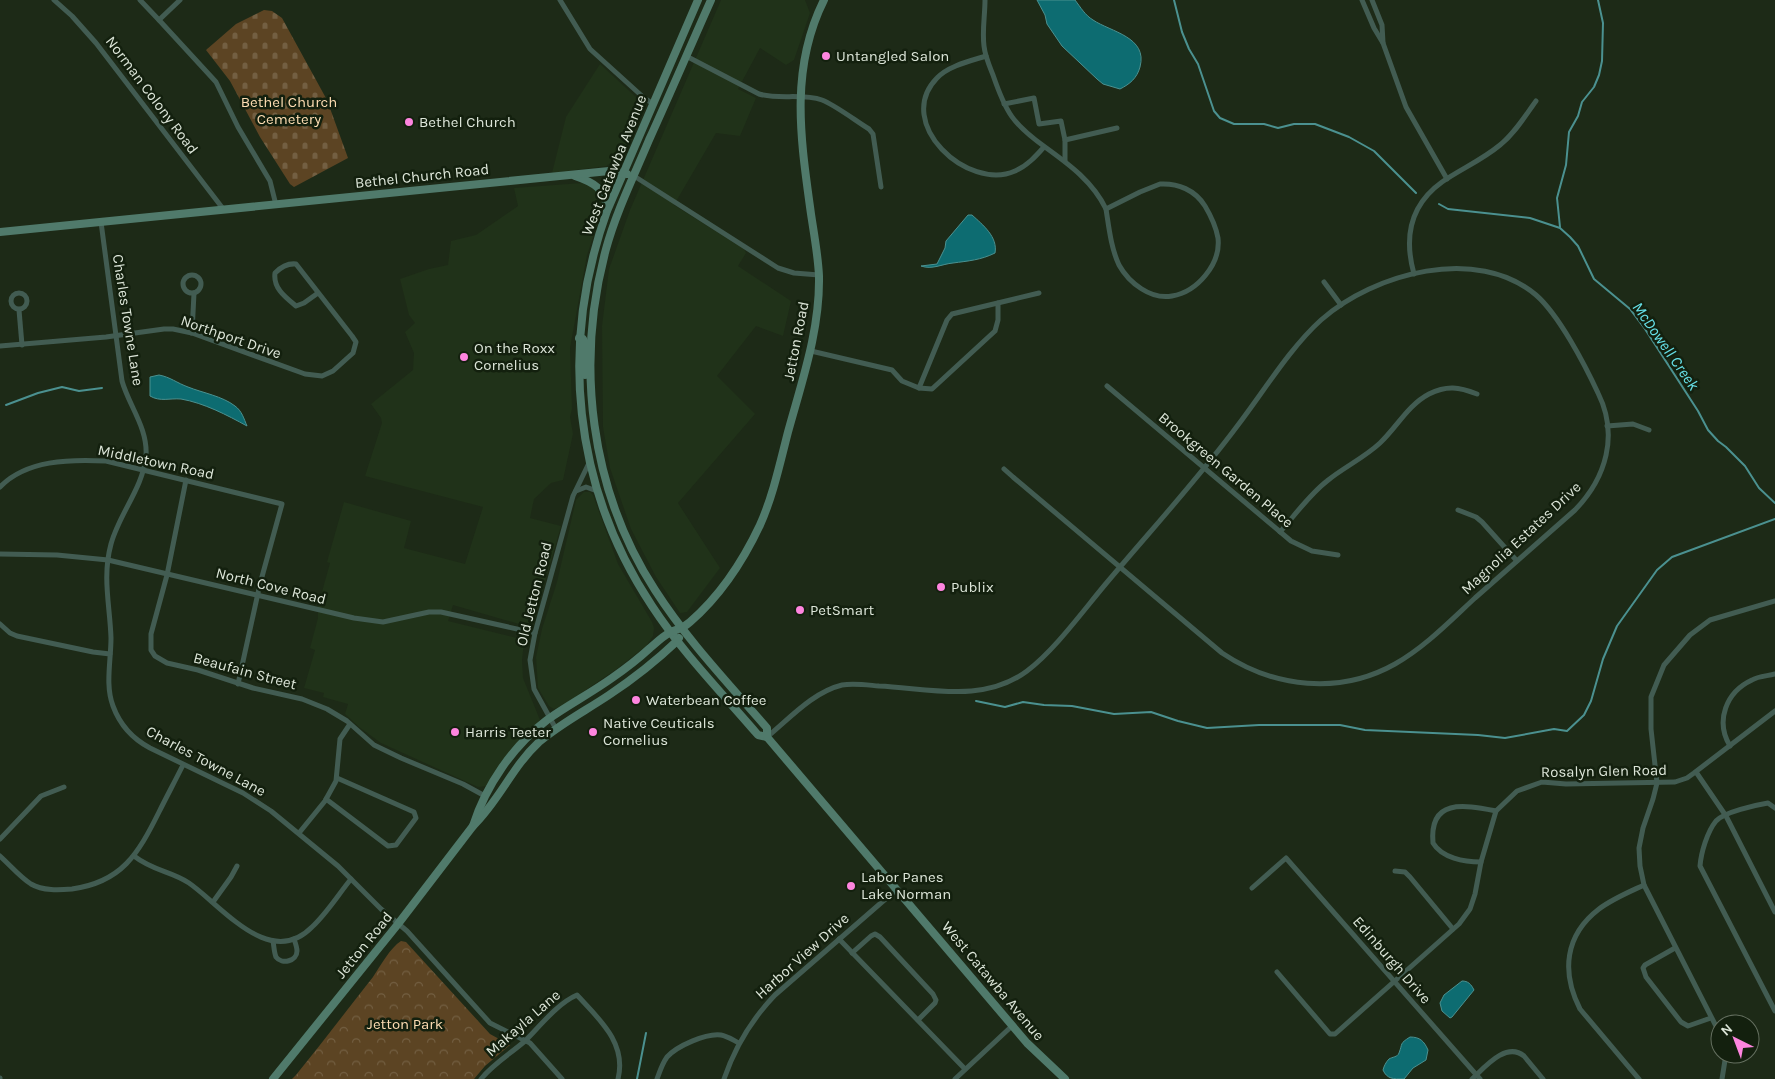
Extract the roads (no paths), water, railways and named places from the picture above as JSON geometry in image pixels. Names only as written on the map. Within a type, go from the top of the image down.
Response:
[{"type":"street","name":"Norman Colony Road","points":[[54,0],[72,16],[96,43],[224,210]]},
{"type":"street","points":[[140,0],[216,82],[238,127],[270,181],[276,205]]},
{"type":"street","points":[[159,20],[180,0]]},
{"type":"street","points":[[560,0],[590,49],[653,104]]},
{"type":"street","name":"West Catawba Avenue","points":[[698,0],[623,172],[599,234],[587,280],[580,338],[580,401],[589,461],[597,491],[610,526],[631,572],[670,632],[758,735],[767,737]]},
{"type":"street","points":[[699,27],[705,0]]},
{"type":"street","name":"West Catawba Avenue","points":[[711,0],[634,176],[606,248],[596,295],[590,367],[593,413],[604,474],[622,528],[654,589],[682,629],[766,728],[767,737],[1013,1025],[1042,1058],[1065,1079]]},
{"type":"street","name":"Jetton Road","points":[[273,1079],[398,924],[473,826],[485,814],[528,754],[556,730],[628,682],[678,641],[682,629],[716,596],[737,566],[760,524],[773,488],[811,351],[816,322],[819,274],[802,151],[799,97],[806,51],[816,17],[824,0]]},
{"type":"street","points":[[985,0],[983,37],[986,56],[1004,104],[1020,128],[1065,161],[1092,186],[1106,209],[1114,252],[1120,267],[1133,282],[1150,293],[1165,297],[1181,294],[1198,283],[1212,266],[1218,239],[1215,226],[1202,201],[1190,190],[1168,184],[1160,184],[1106,209]]},
{"type":"street","points":[[1362,0],[1374,28],[1383,43],[1406,107],[1447,179]]},
{"type":"street","points":[[1372,0],[1382,25],[1383,43]]},
{"type":"street","points":[[686,56],[759,94],[771,97],[799,97],[822,100],[869,129],[873,134],[881,187]]},
{"type":"street","points":[[986,56],[946,71],[932,83],[924,112],[925,122],[931,137],[944,151],[966,166],[979,173],[996,175],[1015,172],[1028,164],[1044,146]]},
{"type":"street","points":[[1004,104],[1034,98],[1039,124],[1061,120],[1065,140],[1065,161]]},
{"type":"street","points":[[1414,274],[1409,249],[1414,219],[1425,199],[1447,179],[1487,156],[1500,146],[1536,101]]},
{"type":"street","points":[[1065,140],[1117,128]]},
{"type":"street","name":"Bethel Church Road","points":[[0,232],[609,171],[623,172],[634,176],[778,268],[794,273],[819,274]]},
{"type":"street","points":[[574,175],[594,183],[602,190],[606,199],[607,211]]},
{"type":"street","name":"Charles Towne Lane","points":[[101,222],[122,381],[125,392],[142,427],[146,455],[144,471],[114,536],[108,560],[106,582],[111,638],[109,683],[111,700],[123,725],[141,743],[243,793],[271,811],[299,833],[406,930],[490,1023],[530,1043],[562,1079]]},
{"type":"street","points":[[290,263],[296,264],[318,293],[296,306],[284,297],[276,286],[274,273],[290,263]]},
{"type":"street","name":"Magnolia Estates Drive","points":[[767,737],[815,698],[842,685],[891,686],[960,692],[993,688],[1026,672],[1038,662],[1120,567],[1204,468],[1303,340],[1323,318],[1341,305],[1377,286],[1414,274],[1446,270],[1489,273],[1506,278],[1536,296],[1562,328],[1597,391],[1601,399],[1607,426],[1607,448],[1598,480],[1590,493],[1575,510],[1425,642],[1395,664],[1353,680],[1315,684],[1288,681],[1269,676],[1231,659],[1120,567],[1004,469]]},
{"type":"street","points":[[1324,282],[1341,305]]},
{"type":"street","points":[[192,333],[194,293]]},
{"type":"street","name":"Northport Drive","points":[[0,346],[173,329],[192,333],[305,374],[322,376],[333,371],[353,353],[356,342],[318,293]]},
{"type":"street","points":[[919,388],[947,320],[952,314],[1039,293]]},
{"type":"street","points":[[811,351],[892,370],[902,381],[919,388],[932,389],[995,331],[998,320],[998,303]]},
{"type":"street","points":[[19,310],[22,345]]},
{"type":"street","points":[[580,338],[585,343],[586,388],[593,413]]},
{"type":"street","name":"Brookgreen Garden Place","points":[[1107,386],[1280,532],[1301,547],[1317,552],[1338,555]]},
{"type":"street","points":[[1280,532],[1325,482],[1374,448],[1421,399],[1438,391],[1454,388],[1462,388],[1477,394]]},
{"type":"street","points":[[1607,426],[1633,424],[1649,430]]},
{"type":"street","name":"Middletown Road","points":[[0,487],[24,469],[71,462],[106,461],[282,504],[258,596]]},
{"type":"street","name":"Old Jetton Road","points":[[556,730],[538,700],[532,680],[530,660],[535,633],[575,491],[589,461]]},
{"type":"street","name":"Beaufain Street","points":[[186,480],[167,575],[151,634],[151,650],[155,656],[167,663],[198,670],[238,684],[302,699],[327,709],[350,724],[380,748],[463,784],[485,796]]},
{"type":"street","points":[[575,491],[586,487],[597,491]]},
{"type":"street","points":[[1458,510],[1476,517],[1482,522],[1517,561]]},
{"type":"street","name":"North Cove Road","points":[[0,554],[57,555],[108,560],[336,615],[377,622],[429,612],[441,612],[535,633]]},
{"type":"street","points":[[238,684],[258,596]]},
{"type":"street","points":[[1710,1016],[1644,885],[1640,866],[1639,848],[1643,828],[1657,783],[1651,729],[1651,697],[1664,665],[1690,635],[1710,620],[1775,601]]},
{"type":"street","points":[[0,624],[10,633],[17,636],[110,654]]},
{"type":"street","name":"Jetton Road","points":[[473,826],[485,796],[513,753],[524,740],[549,719],[612,678],[670,632],[682,629]]},
{"type":"street","points":[[1730,746],[1722,730],[1724,709],[1735,691],[1752,679],[1775,674]]},
{"type":"street","name":"Rosalyn Glen Road","points":[[1496,811],[1517,791],[1542,782],[1566,784],[1657,783],[1675,782],[1687,778],[1775,712]]},
{"type":"street","points":[[299,833],[326,799],[337,778],[340,740],[350,724]]},
{"type":"street","points":[[0,856],[31,884],[41,888],[54,890],[82,887],[99,882],[117,873],[134,856],[146,837],[183,765]]},
{"type":"street","points":[[1696,772],[1726,816],[1775,912]]},
{"type":"street","points":[[326,799],[388,846],[396,845],[416,818],[414,812],[337,778]]},
{"type":"street","points":[[0,839],[41,796],[64,787]]},
{"type":"street","points":[[1775,808],[1768,803],[1761,804],[1747,807],[1716,820],[1700,859],[1700,866],[1775,1011]]},
{"type":"street","points":[[1277,972],[1330,1034],[1335,1034],[1453,929],[1470,909],[1496,811],[1448,808],[1441,812],[1434,821],[1433,843],[1449,857],[1481,862]]},
{"type":"street","points":[[134,856],[148,867],[187,882],[247,930],[259,937],[273,941],[294,939],[312,928],[351,879]]},
{"type":"street","name":"Edinburgh Drive","points":[[1252,888],[1286,858],[1476,1078]]},
{"type":"street","points":[[213,902],[231,878],[237,866]]},
{"type":"street","points":[[1395,871],[1406,872],[1453,929]]},
{"type":"street","points":[[1639,1079],[1580,1009],[1573,995],[1568,963],[1576,934],[1585,922],[1600,908],[1644,885]]},
{"type":"street","name":"Harbor View Drive","points":[[724,1079],[739,1043],[754,1020],[775,996],[897,889]]},
{"type":"street","points":[[852,953],[871,936],[875,934],[880,937],[934,994],[935,1003],[918,1020]]},
{"type":"street","points":[[273,941],[275,954],[281,961],[285,962],[293,959],[296,955],[297,950],[294,939]]},
{"type":"street","points":[[839,939],[966,1069]]},
{"type":"street","points":[[1675,948],[1645,965],[1643,968],[1646,977],[1681,1022],[1688,1026],[1710,1018]]},
{"type":"street","name":"Makayla Lane","points":[[480,1079],[488,1070],[524,1041],[548,1017],[577,994],[602,1022],[614,1040],[620,1060],[618,1079]]},
{"type":"street","points":[[955,1079],[1013,1025]]},
{"type":"street","points":[[657,1079],[666,1058],[694,1040],[712,1035],[720,1035],[739,1043]]},
{"type":"street","points":[[1476,1078],[1504,1053],[1513,1052],[1521,1053],[1543,1079]]},
{"type":"street","points":[[1722,1079],[1724,1064]]},
{"type":"water","points":[[1037,0],[1075,0],[1090,18],[1133,42],[1139,49],[1141,57],[1139,71],[1130,83],[1120,89],[1103,84],[1097,79],[1062,46],[1047,24],[1045,15]]},
{"type":"water","points":[[968,215],[972,215],[989,232],[994,242],[995,253],[969,261],[933,267],[921,266],[937,264],[945,248],[946,241]]},
{"type":"water","points":[[159,375],[230,403],[239,410],[247,426],[198,403],[181,399],[161,399],[150,396],[150,377]]},
{"type":"water","points":[[1462,981],[1469,983],[1474,990],[1450,1018],[1442,1011],[1440,1003],[1444,995]]},
{"type":"water","points":[[1410,1037],[1419,1039],[1425,1044],[1428,1050],[1426,1060],[1413,1068],[1404,1079],[1389,1077],[1383,1070],[1385,1064],[1389,1059],[1398,1054],[1403,1043]]},
{"type":"waterway","name":"McDowell Creek","points":[[1174,0],[1182,32],[1198,64],[1214,111],[1220,118],[1234,124],[1264,124],[1278,128],[1294,124],[1315,124],[1349,137],[1374,151],[1416,193]]},
{"type":"waterway","points":[[1560,227],[1557,198],[1566,165],[1569,132],[1578,116],[1582,102],[1594,87],[1602,61],[1603,23],[1598,0]]},
{"type":"waterway","name":"McDowell Creek","points":[[1439,204],[1448,209],[1530,218],[1560,228],[1578,246],[1594,279],[1630,309],[1645,329],[1698,411],[1708,430],[1745,466],[1759,488],[1775,503]]},
{"type":"waterway","points":[[6,405],[38,393],[62,387],[79,391],[102,388]]},
{"type":"waterway","points":[[976,701],[1005,707],[1023,702],[1072,706],[1114,714],[1151,712],[1207,728],[1259,725],[1340,725],[1365,730],[1505,738],[1554,729],[1567,731],[1584,715],[1591,701],[1603,659],[1617,626],[1657,570],[1672,557],[1775,519]]},
{"type":"waterway","points":[[637,1079],[646,1033]]},
{"type":"place","name":"Untangled Salon","points":[[826,56]]},
{"type":"place","name":"Bethel Church","points":[[409,122]]},
{"type":"place","name":"On the Roxx Cornelius","points":[[464,357]]},
{"type":"place","name":"Publix","points":[[941,587]]},
{"type":"place","name":"PetSmart","points":[[800,610]]},
{"type":"place","name":"Waterbean Coffee","points":[[636,700]]},
{"type":"place","name":"Harris Teeter","points":[[455,732]]},
{"type":"place","name":"Native Ceuticals Cornelius","points":[[593,732]]},
{"type":"place","name":"Labor Panes Lake Norman","points":[[851,886]]},
{"type":"park label","name":"Bethel Church Cemetery","points":[[289,110]]},
{"type":"park label","name":"Jetton Park","points":[[405,1024]]}]
